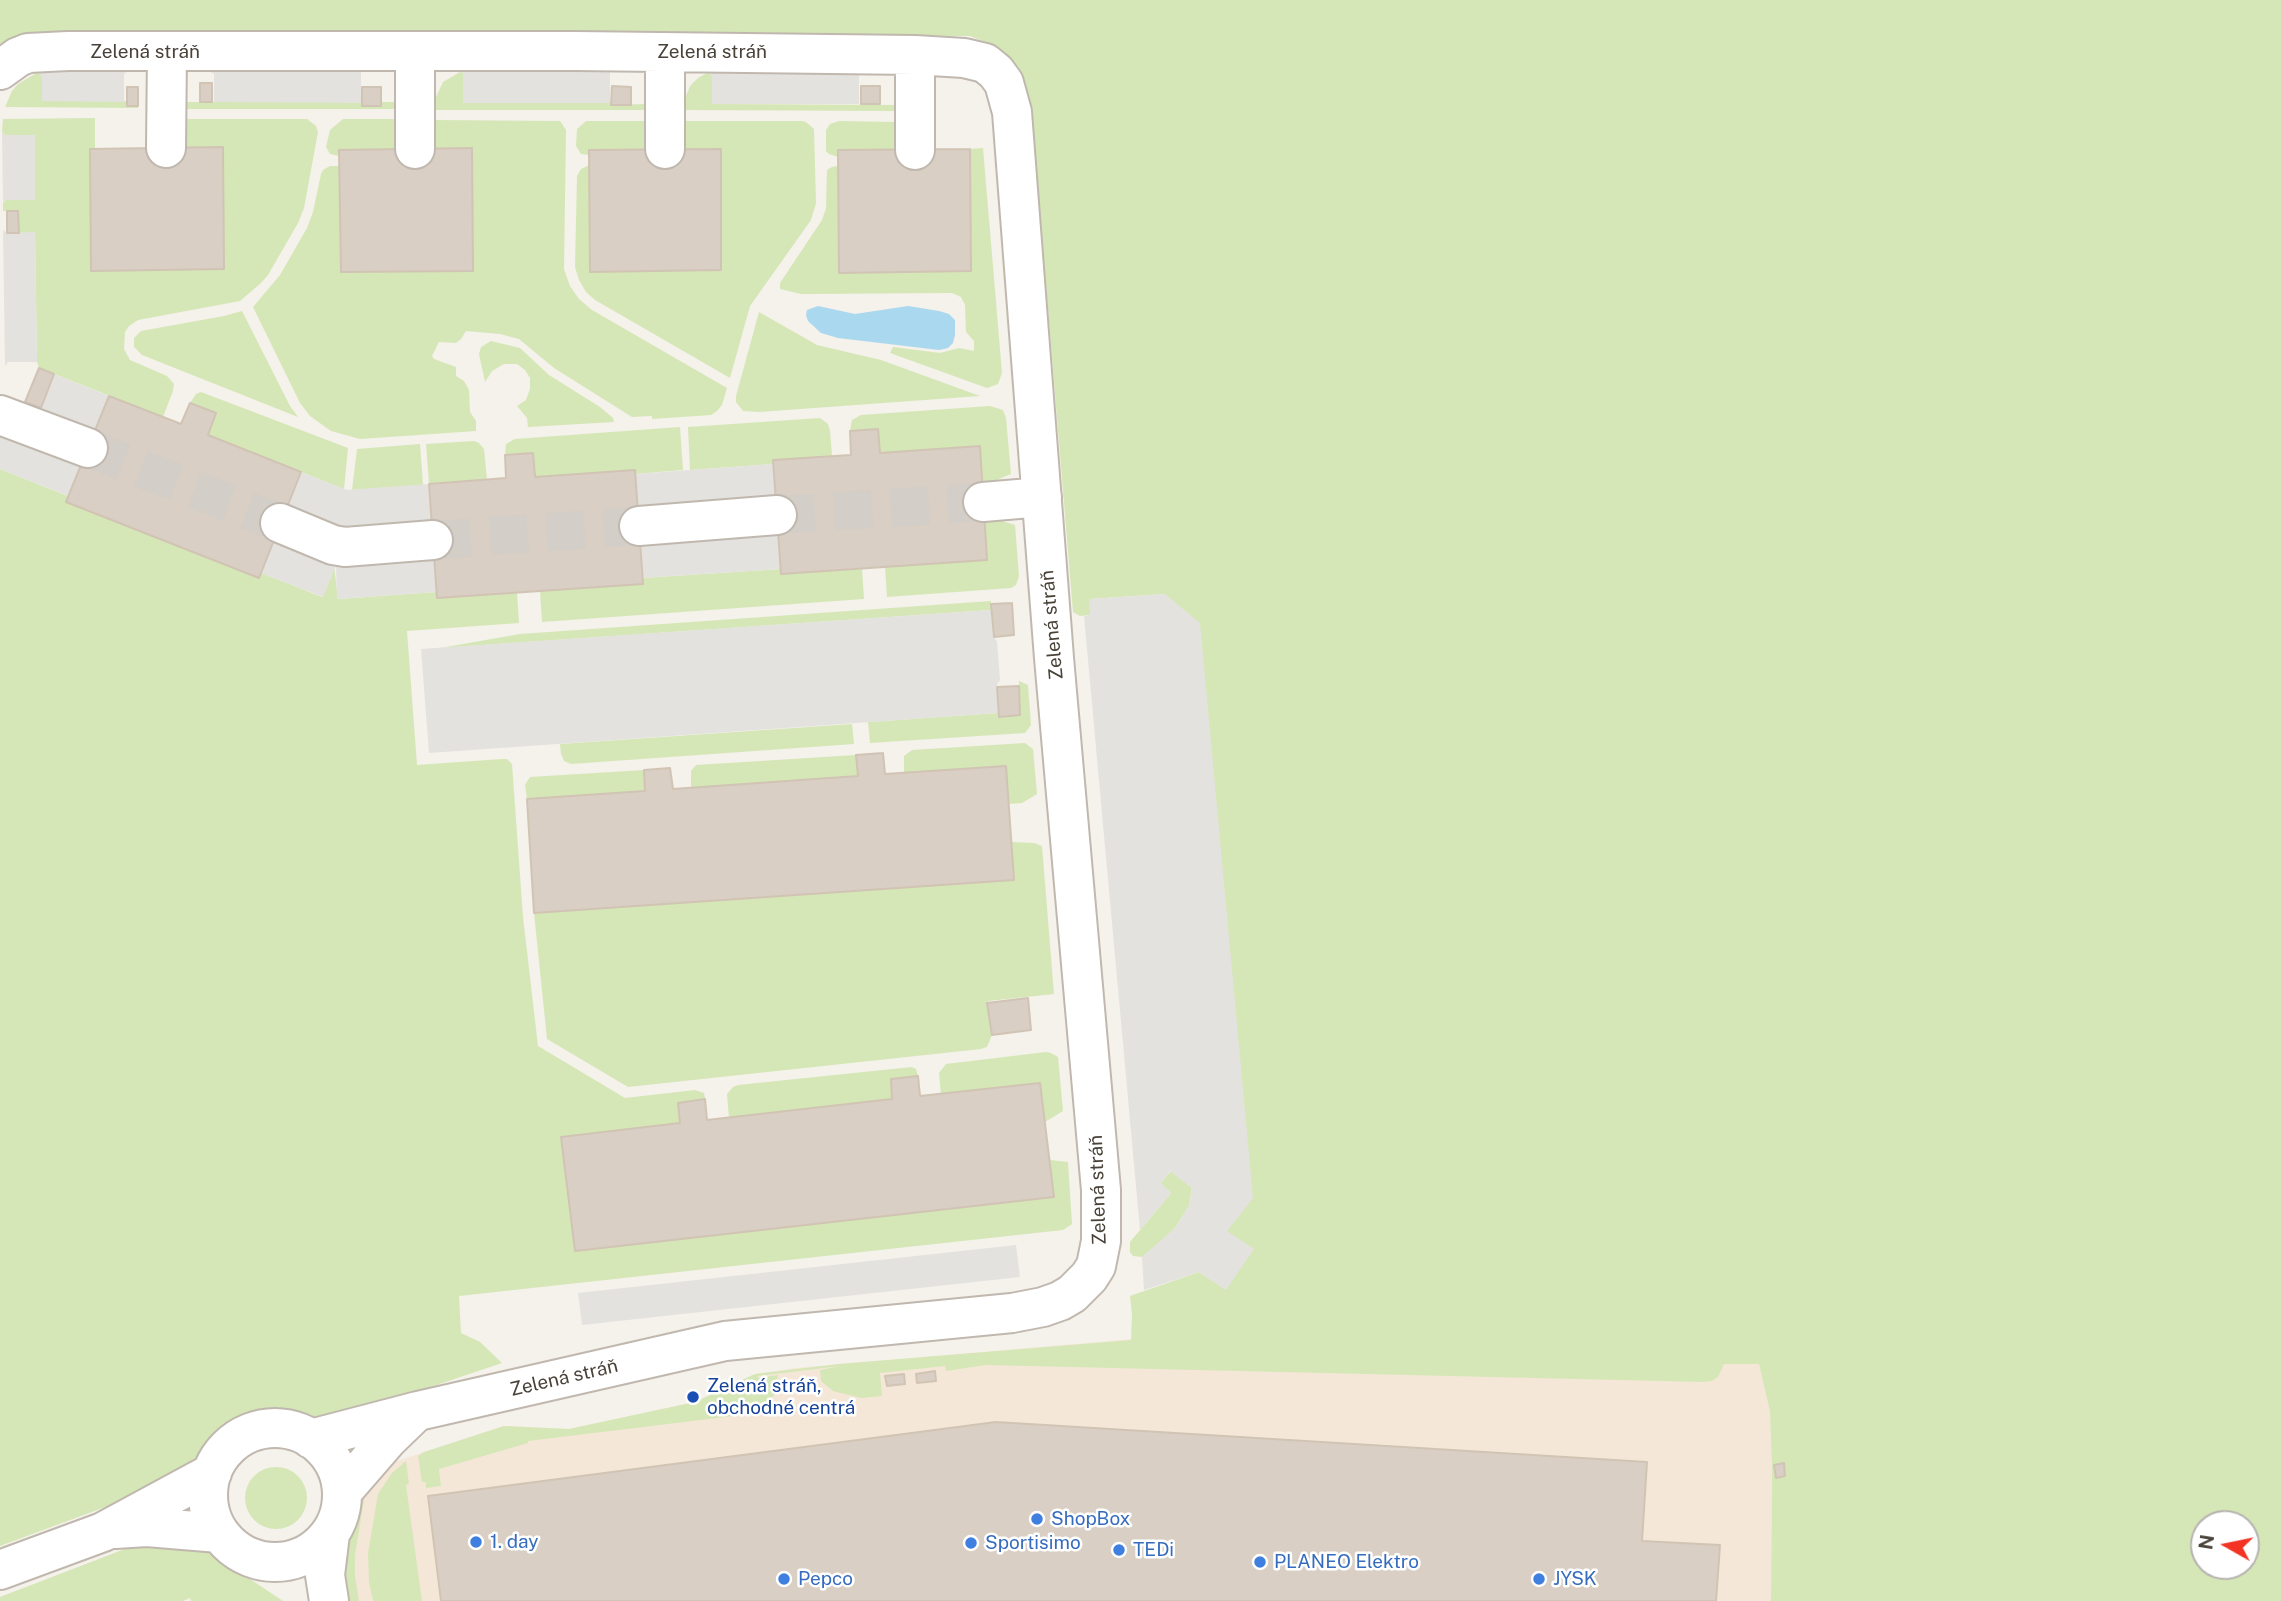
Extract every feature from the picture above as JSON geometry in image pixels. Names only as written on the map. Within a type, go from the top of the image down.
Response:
[{"type":"street","points":[[166,148],[167,52]]},
{"type":"street","points":[[415,52],[415,149]]},
{"type":"street","name":"Zelená stráň","points":[[0,70],[28,53],[665,52],[915,55],[964,58],[985,63],[996,72],[1003,83],[1012,111],[1101,1190],[1100,1255],[1089,1277],[1072,1294],[1043,1307],[725,1341],[418,1411],[312,1439]]},
{"type":"street","points":[[665,52],[665,149]]},
{"type":"street","points":[[915,55],[915,150]]},
{"type":"street","points":[[0,415],[88,448]]},
{"type":"street","points":[[984,502],[1042,497]]},
{"type":"street","points":[[639,526],[777,515]]},
{"type":"street","points":[[280,523],[333,545],[345,547],[433,540]]},
{"type":"street","points":[[342,1492],[388,1439],[418,1411]]},
{"type":"street","points":[[329,1601],[325,1575],[330,1534],[339,1514],[342,1492],[338,1471],[327,1453],[312,1439],[293,1430],[274,1428],[254,1432],[236,1441],[221,1455],[212,1472],[208,1493],[211,1514],[219,1533],[233,1548],[251,1558],[271,1562],[293,1560],[314,1550],[330,1534]]},
{"type":"street","points":[[0,1570],[106,1530],[212,1472]]},
{"type":"street","points":[[106,1530],[147,1527],[219,1533]]},
{"type":"street","points":[[271,1562],[312,1601]]},
{"type":"shaded area","points":[[361,70],[361,103],[214,102],[214,74],[209,71]]},
{"type":"shaded area","points":[[128,71],[124,74],[124,102],[42,101],[42,76],[38,72]]},
{"type":"shaded area","points":[[610,71],[610,103],[463,103],[463,73],[460,72]]},
{"type":"shaded area","points":[[709,72],[859,72],[859,104],[712,104],[712,76]]},
{"type":"shaded area","points":[[2,131],[5,135],[35,135],[35,200],[6,200],[3,203]]},
{"type":"shaded area","points":[[3,230],[7,233],[35,232],[37,362],[8,362],[5,366]]},
{"type":"shaded area","points":[[54,374],[109,396],[95,429],[41,408]]},
{"type":"shaded area","points":[[0,434],[81,466],[69,496],[0,469]]},
{"type":"shaded area","points":[[773,464],[781,569],[642,578],[635,474]]},
{"type":"shaded area","points":[[301,472],[347,490],[429,484],[436,592],[337,599],[336,566],[323,597],[261,573]]},
{"type":"shaded area","points":[[1165,594],[1200,623],[1253,1198],[1227,1231],[1254,1249],[1226,1290],[1199,1272],[1144,1290],[1142,1257],[1175,1228],[1189,1206],[1192,1188],[1170,1171],[1161,1183],[1171,1193],[1140,1230],[1084,616],[1090,615],[1089,599]]},
{"type":"shaded area","points":[[991,610],[1000,680],[997,684],[998,713],[429,753],[421,649]]},
{"type":"shaded area","points":[[1016,1245],[1020,1277],[582,1325],[578,1293]]},
{"type":"shaded area","points":[[1145,1338],[1759,1364],[1770,1412],[1771,1601],[350,1601],[347,1545],[361,1499],[382,1466],[412,1456],[504,1426],[569,1429],[695,1402],[755,1374],[796,1368]]},
{"type":"green space","points":[[0,0],[2281,0],[2281,1601],[1771,1601],[1770,1412],[1759,1364],[1724,1364],[1718,1377],[1703,1382],[986,1365],[946,1371],[945,1366],[880,1373],[882,1396],[861,1398],[833,1391],[821,1381],[820,1370],[840,1366],[758,1376],[778,1375],[775,1394],[768,1402],[742,1415],[528,1441],[439,1469],[441,1486],[426,1488],[426,1482],[422,1482],[418,1456],[504,1426],[569,1429],[695,1402],[755,1374],[839,1364],[1131,1340],[1130,1296],[1199,1272],[1225,1289],[1226,1231],[1232,1222],[1165,594],[1090,599],[1090,615],[1080,616],[1073,612],[1032,115],[1027,94],[1011,60],[995,46],[970,36],[18,35],[0,44]]},
{"type":"green space","points":[[38,72],[42,76],[43,101],[127,101],[127,106],[138,108],[5,107],[18,84]]},
{"type":"green space","points":[[460,72],[463,73],[463,103],[646,104],[645,110],[435,110],[436,97],[443,82]]},
{"type":"green space","points":[[709,72],[712,76],[713,104],[895,105],[895,111],[685,110],[690,86]]},
{"type":"green space","points":[[187,102],[362,102],[363,106],[380,106],[381,102],[397,102],[396,109],[187,109]]},
{"type":"green space","points":[[95,118],[95,149],[90,149],[91,271],[224,269],[223,148],[186,148],[186,119],[307,119],[316,126],[318,132],[304,208],[298,223],[261,283],[240,301],[138,320],[125,332],[124,349],[130,360],[167,376],[174,384],[163,417],[39,368],[37,362],[35,233],[19,233],[18,211],[3,211],[3,203],[35,135],[5,135],[2,131],[3,119]]},
{"type":"green space","points":[[343,119],[396,119],[396,149],[340,150],[339,156],[330,154],[326,147],[330,130]]},
{"type":"green space","points":[[435,120],[560,121],[566,130],[564,269],[570,286],[579,299],[592,310],[727,388],[722,405],[717,411],[711,415],[652,419],[652,416],[632,417],[554,368],[519,339],[500,334],[466,331],[456,343],[439,342],[432,356],[456,367],[456,376],[464,381],[469,390],[470,412],[476,421],[476,431],[360,439],[331,431],[310,416],[300,403],[253,307],[280,275],[307,228],[321,174],[330,166],[340,166],[341,272],[473,270],[471,148],[436,149]]},
{"type":"green space","points":[[586,121],[646,121],[646,149],[589,150],[589,155],[581,154],[576,146],[577,129]]},
{"type":"green space","points":[[685,121],[802,121],[814,129],[816,203],[811,220],[750,306],[730,378],[595,300],[586,292],[575,267],[577,176],[581,169],[589,165],[590,272],[721,269],[721,149],[685,149]]},
{"type":"green space","points":[[839,121],[895,122],[895,150],[838,150],[838,157],[829,154],[826,151],[826,130],[830,124]]},
{"type":"green space","points":[[983,148],[1002,373],[998,384],[987,388],[890,353],[893,347],[940,353],[959,348],[974,351],[974,341],[966,332],[965,305],[961,297],[952,293],[801,294],[780,289],[780,283],[822,220],[826,208],[827,170],[838,166],[839,273],[971,271],[970,149]]},
{"type":"green space","points":[[242,311],[298,417],[142,355],[134,347],[134,338],[141,331]]},
{"type":"green space","points":[[759,312],[817,345],[881,360],[980,396],[743,411],[736,402],[736,396]]},
{"type":"green space","points":[[491,341],[520,348],[549,375],[600,407],[614,422],[528,427],[527,418],[517,406],[526,400],[530,389],[530,378],[525,370],[517,364],[504,364],[492,371],[485,382],[479,354],[481,347]]},
{"type":"green space","points":[[201,392],[348,448],[344,489],[208,435],[216,413],[190,403],[196,394]]},
{"type":"green space","points":[[990,406],[1003,410],[1006,418],[1011,474],[992,482],[982,483],[979,446],[880,453],[878,430],[850,431],[852,420],[861,415]]},
{"type":"green space","points":[[820,418],[828,424],[832,456],[774,460],[773,464],[690,470],[688,427]]},
{"type":"green space","points":[[680,427],[683,470],[635,474],[635,470],[535,477],[533,453],[505,455],[506,444],[515,439]]},
{"type":"green space","points":[[474,441],[484,449],[487,480],[429,484],[426,444]]},
{"type":"green space","points":[[420,444],[423,485],[352,490],[357,449]]},
{"type":"green space","points":[[0,469],[322,597],[334,565],[338,599],[436,592],[437,598],[517,593],[519,623],[407,631],[417,765],[502,759],[507,759],[512,764],[523,917],[538,1046],[625,1098],[695,1090],[704,1093],[705,1099],[678,1103],[680,1123],[561,1137],[575,1250],[1053,1197],[1050,1160],[1068,1162],[1072,1224],[1063,1230],[459,1296],[461,1333],[480,1342],[502,1363],[392,1400],[312,1420],[273,1415],[245,1421],[228,1430],[197,1464],[170,1483],[0,1546]]},
{"type":"green space","points":[[1002,521],[1015,525],[1019,576],[1016,585],[1011,588],[887,597],[885,567],[987,560],[985,522]]},
{"type":"green space","points":[[781,569],[782,574],[862,569],[864,599],[542,622],[540,591],[642,584],[642,578]]},
{"type":"green space","points":[[991,601],[991,610],[440,648],[520,634]]},
{"type":"green space","points":[[1019,681],[1028,685],[1031,725],[1025,733],[870,743],[868,722],[998,713],[999,717],[1020,715]]},
{"type":"green space","points":[[852,724],[854,744],[571,764],[564,761],[560,744]]},
{"type":"green space","points":[[1025,743],[1033,749],[1037,794],[1022,803],[1008,804],[1005,766],[904,773],[904,756],[912,750]]},
{"type":"green space","points":[[856,755],[858,776],[691,789],[691,771],[696,765]]},
{"type":"green space","points":[[644,770],[645,791],[527,799],[525,785],[530,777]]},
{"type":"green space","points":[[1011,842],[1042,846],[1054,994],[988,1001],[992,1035],[987,1047],[628,1087],[547,1039],[534,913],[1013,880]]},
{"type":"green space","points":[[1046,1052],[1058,1057],[1063,1111],[1045,1122],[1040,1083],[941,1094],[939,1073],[946,1064]]},
{"type":"green space","points":[[912,1067],[916,1069],[918,1076],[891,1079],[892,1099],[729,1118],[727,1094],[738,1085]]},
{"type":"green space","points":[[1171,1171],[1192,1188],[1189,1206],[1175,1228],[1161,1241],[1142,1257],[1133,1256],[1130,1242],[1171,1193],[1160,1183]]},
{"type":"green space","points":[[406,1461],[409,1484],[406,1485],[422,1601],[373,1601],[368,1553],[378,1494],[392,1473]]},
{"type":"green space","points":[[276,1467],[298,1476],[307,1498],[298,1520],[276,1529],[254,1520],[245,1498],[254,1476]]},
{"type":"green space","points":[[366,1488],[355,1555],[359,1601],[350,1601],[345,1572],[347,1545]]},
{"type":"green space","points":[[159,1541],[195,1546],[208,1551],[283,1601],[191,1601],[190,1598],[183,1601],[0,1601],[0,1597],[130,1547]]},
{"type":"water","points":[[818,306],[855,314],[908,306],[939,311],[949,314],[955,320],[955,335],[948,348],[939,350],[838,338],[821,333],[808,321],[807,310]]},
{"type":"building","points":[[200,83],[212,83],[212,102],[200,102]]},
{"type":"building","points":[[612,86],[631,87],[631,105],[611,105]]},
{"type":"building","points":[[861,86],[880,86],[880,104],[861,104]]},
{"type":"building","points":[[127,87],[138,87],[138,106],[127,106]]},
{"type":"building","points":[[362,87],[381,87],[381,106],[362,106]]},
{"type":"building","points":[[223,147],[224,269],[91,271],[90,149]]},
{"type":"building","points":[[472,148],[473,271],[341,272],[339,150]]},
{"type":"building","points":[[721,149],[721,270],[590,272],[589,150]]},
{"type":"building","points":[[970,149],[971,271],[839,273],[838,150]]},
{"type":"building","points":[[7,211],[18,211],[19,233],[7,233]]},
{"type":"building","points":[[39,368],[54,374],[41,408],[25,402]]},
{"type":"building","points":[[109,396],[181,424],[190,403],[216,413],[208,435],[301,472],[259,578],[66,502]]},
{"type":"building","points":[[878,429],[880,453],[980,446],[987,560],[781,574],[773,460],[851,455],[850,431]]},
{"type":"building","points":[[533,453],[535,477],[635,470],[643,584],[437,598],[429,484],[506,478],[505,455]]},
{"type":"building","points":[[1012,603],[1014,635],[994,637],[991,604]]},
{"type":"building","points":[[1019,686],[1020,715],[999,717],[997,687]]},
{"type":"building","points":[[883,753],[885,774],[1006,766],[1014,880],[534,913],[527,799],[645,791],[644,770],[670,768],[673,789],[858,776],[856,755]]},
{"type":"building","points":[[1028,998],[1031,1030],[992,1035],[987,1003]]},
{"type":"building","points":[[918,1076],[920,1096],[1040,1083],[1054,1197],[575,1251],[561,1137],[680,1123],[678,1103],[705,1099],[707,1120],[892,1099],[891,1079]]},
{"type":"building","points":[[935,1371],[936,1381],[917,1383],[916,1374]]},
{"type":"building","points":[[904,1374],[905,1384],[887,1386],[885,1376]]},
{"type":"building","name":"ShopBox","points":[[996,1422],[1647,1462],[1642,1541],[1720,1545],[1716,1601],[441,1601],[428,1496]]},
{"type":"building","points":[[1784,1463],[1785,1476],[1776,1478],[1774,1465]]},
{"type":"tunnel","points":[[88,448],[280,523]]},
{"type":"tunnel","points":[[777,515],[983,502]]},
{"type":"tunnel","points":[[433,540],[639,526]]},
{"type":"place","name":"Zelená stráň, obchodné centrá","points":[[693,1397]]},
{"type":"place","name":"ShopBox","points":[[1037,1519]]},
{"type":"place","name":"1. day","points":[[476,1542]]},
{"type":"place","name":"Sportisimo","points":[[971,1543]]},
{"type":"place","name":"TEDi","points":[[1119,1550]]},
{"type":"place","name":"PLANEO Elektro","points":[[1260,1562]]},
{"type":"place","name":"Pepco","points":[[784,1579]]},
{"type":"place","name":"JYSK","points":[[1539,1579]]}]
